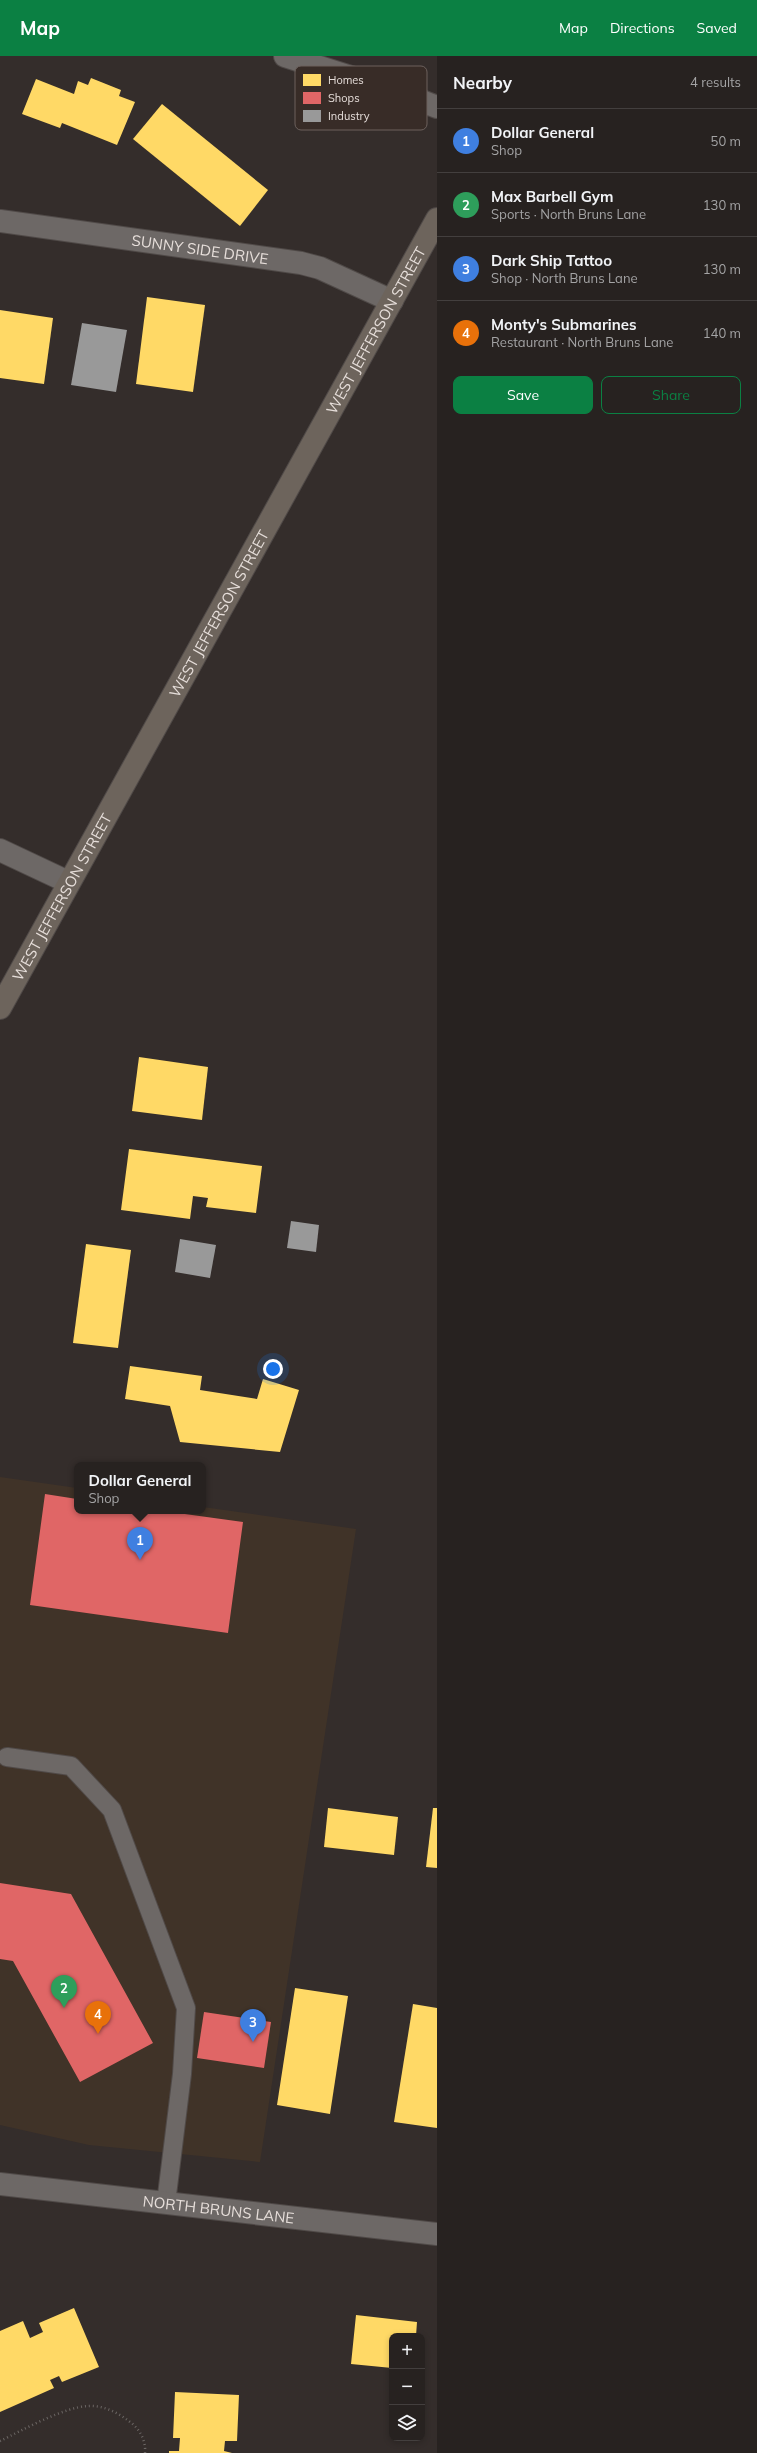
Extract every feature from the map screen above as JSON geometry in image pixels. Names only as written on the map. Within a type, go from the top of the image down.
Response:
[{"type":"main road","name":"WEST JEFFERSON STREET","points":[[0,1008],[68,882],[437,219]]},
{"type":"street","points":[[284,56],[316,66]]},
{"type":"street","points":[[427,103],[437,107]]},
{"type":"street","name":"SUNNY SIDE DRIVE","points":[[0,221],[301,263],[320,268],[392,301]]},
{"type":"street","points":[[0,850],[68,882]]},
{"type":"street","name":"NORTH BRUNS LANE","points":[[0,2184],[437,2234]]},
{"type":"lane","points":[[6,1757],[71,1766],[112,1810],[186,2008],[182,2074],[166,2203]]},
{"type":"path","points":[[0,2440],[75,2407],[90,2406],[120,2414],[136,2426],[146,2444],[145,2453]]},
{"type":"shaded area","points":[[0,1477],[74,1488],[74,1514],[206,1514],[206,1507],[356,1529],[260,2162],[89,2145],[0,2125]]},
{"type":"building: Homes","points":[[91,78],[121,90],[119,96],[135,102],[117,145],[62,123],[60,128],[22,114],[36,79],[74,94],[78,81],[88,85]]},
{"type":"building: Homes","points":[[162,104],[268,190],[240,226],[133,139]]},
{"type":"building: Homes","points":[[147,297],[205,305],[193,392],[136,384]]},
{"type":"building: Homes","points":[[0,310],[53,318],[44,384],[0,378]]},
{"type":"building: Homes","points":[[139,1057],[208,1067],[202,1120],[132,1111]]},
{"type":"building: Homes","points":[[129,1149],[262,1166],[256,1213],[206,1207],[208,1198],[193,1196],[190,1219],[121,1210]]},
{"type":"building: Homes","points":[[86,1244],[131,1250],[118,1348],[73,1343]]},
{"type":"building: Homes","points":[[130,1366],[202,1376],[200,1390],[257,1399],[263,1379],[299,1390],[280,1452],[180,1442],[170,1406],[125,1399]]},
{"type":"building: Homes","points":[[328,1808],[398,1817],[394,1855],[324,1847]]},
{"type":"building: Homes","points":[[433,1808],[437,1808],[437,1868],[426,1867]]},
{"type":"building: Homes","points":[[295,1988],[348,1996],[330,2114],[277,2105]]},
{"type":"building: Homes","points":[[413,2004],[437,2008],[437,2128],[394,2122]]},
{"type":"building: Homes","points":[[74,2308],[99,2367],[62,2382],[59,2376],[50,2380],[54,2388],[0,2412],[0,2331],[23,2321],[30,2338],[43,2332],[39,2323]]},
{"type":"building: Homes","points":[[356,2315],[417,2322],[416,2333],[389,2333],[389,2368],[351,2364]]},
{"type":"building: Homes","points":[[175,2392],[239,2395],[237,2441],[225,2441],[224,2451],[232,2453],[169,2453],[169,2451],[179,2451],[180,2438],[173,2438]]},
{"type":"building: Shops","points":[[45,1494],[74,1499],[74,1514],[185,1514],[243,1522],[228,1633],[30,1605]]},
{"type":"building: Shops","points":[[0,1883],[71,1894],[153,2043],[80,2082],[13,1961],[0,1959]]},
{"type":"building: Shops","points":[[204,2012],[271,2022],[264,2068],[197,2058]]},
{"type":"building: Industry","points":[[82,323],[127,330],[116,392],[71,385]]},
{"type":"building: Industry","points":[[291,1221],[319,1225],[316,1252],[287,1248]]},
{"type":"building: Industry","points":[[180,1239],[216,1245],[210,1278],[175,1272]]},
{"type":"place","name":"Dollar General","points":[[140,1560]]},
{"type":"place","name":"Max Barbell Gym","points":[[64,2008]]},
{"type":"place","name":"Monty's Submarines","points":[[98,2034]]},
{"type":"place","name":"Dark Ship Tattoo","points":[[253,2042]]}]
